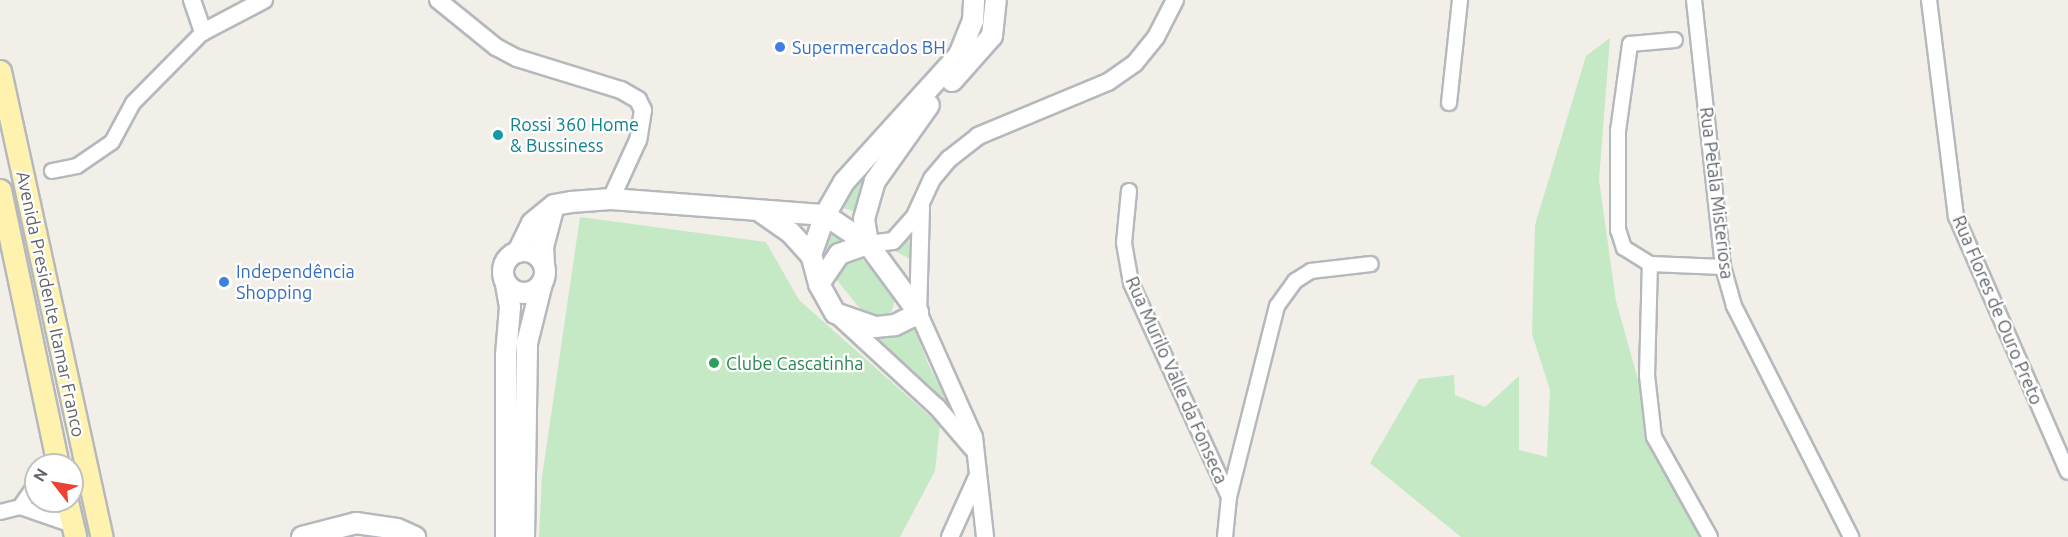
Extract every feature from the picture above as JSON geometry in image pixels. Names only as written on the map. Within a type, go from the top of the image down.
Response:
[{"type":"main road","points":[[811,255],[825,215],[844,182],[959,55],[970,30],[974,0]]},
{"type":"main road","points":[[868,244],[864,219],[875,181],[920,114],[992,36],[996,0]]},
{"type":"main road","name":"Avenida Presidente Itamar Franco","points":[[0,71],[102,537]]},
{"type":"main road","points":[[789,213],[844,182]]},
{"type":"main road","name":"Avenida Presidente Itamar Franco","points":[[0,190],[52,453]]},
{"type":"main road","points":[[506,537],[506,355],[510,307],[504,265],[518,252],[532,223],[555,205],[611,199],[825,215],[868,244],[918,312],[895,325],[875,327],[835,313],[819,284],[811,255],[783,225],[761,212]]},
{"type":"main road","points":[[524,537],[527,343],[543,274],[543,247],[555,205]]},
{"type":"main road","points":[[819,284],[839,254],[868,244]]},
{"type":"main road","points":[[518,252],[531,252],[543,274]]},
{"type":"main road","points":[[506,284],[525,293],[543,274]]},
{"type":"main road","points":[[69,513],[73,531]]},
{"type":"main road","points":[[302,537],[356,523],[397,529],[415,537]]},
{"type":"street","points":[[192,0],[203,32]]},
{"type":"street","points":[[52,171],[77,166],[112,142],[133,103],[203,32],[264,0]]},
{"type":"street","points":[[438,0],[496,47],[517,58],[621,90],[638,100],[643,111],[638,140],[611,199]]},
{"type":"street","points":[[868,244],[893,241],[921,207],[938,173],[978,136],[1108,82],[1135,63],[1156,37],[1175,0]]},
{"type":"street","points":[[1449,103],[1460,0]]},
{"type":"street","name":"Rua Petala Misteriosa","points":[[1694,0],[1723,267],[1734,306],[1851,537]]},
{"type":"street","name":"Rua Flores de Ouro Preto","points":[[1929,0],[1956,216],[2068,472]]},
{"type":"street","points":[[1675,40],[1630,44],[1618,131],[1618,231],[1624,248],[1650,264],[1723,267]]},
{"type":"street","name":"Rua Murilo Valle da Fonseca","points":[[1129,191],[1124,243],[1131,283],[1229,497]]},
{"type":"street","points":[[921,207],[918,312],[974,437],[985,537]]},
{"type":"street","points":[[1225,537],[1229,497],[1277,306],[1295,281],[1311,271],[1371,264]]},
{"type":"street","points":[[1650,264],[1647,376],[1654,437],[1710,537]]},
{"type":"street","points":[[835,313],[937,407],[978,463]]},
{"type":"street","points":[[950,537],[978,463]]},
{"type":"street","points":[[21,507],[24,502]]},
{"type":"street","points":[[0,512],[21,507],[73,531]]},
{"type":"green space","points":[[1610,38],[1599,180],[1616,301],[1654,437],[1700,537],[1461,537],[1370,463],[1419,379],[1454,375],[1455,395],[1485,407],[1519,376],[1519,450],[1547,457],[1550,390],[1532,334],[1535,225],[1586,56]]},
{"type":"green space","points":[[891,141],[868,179],[856,212],[837,206]]},
{"type":"green space","name":"Clube Cascatinha","points":[[580,217],[766,242],[799,300],[940,425],[935,471],[900,537],[539,537],[542,477]]},
{"type":"green space","points":[[827,226],[844,239],[820,262],[820,258]]},
{"type":"green space","points":[[909,235],[912,235],[914,261],[895,251]]},
{"type":"green space","points":[[856,255],[873,268],[895,299],[892,311],[884,317],[861,310],[837,280],[842,258]]},
{"type":"green space","points":[[912,322],[929,366],[954,412],[952,415],[871,337],[892,335]]},
{"type":"place","name":"Supermercados BH","points":[[780,47]]},
{"type":"place","name":"Rossi 360 Home & Bussiness","points":[[498,135]]},
{"type":"place","name":"Independência Shopping","points":[[224,282]]},
{"type":"place","name":"Clube Cascatinha","points":[[714,363]]}]
